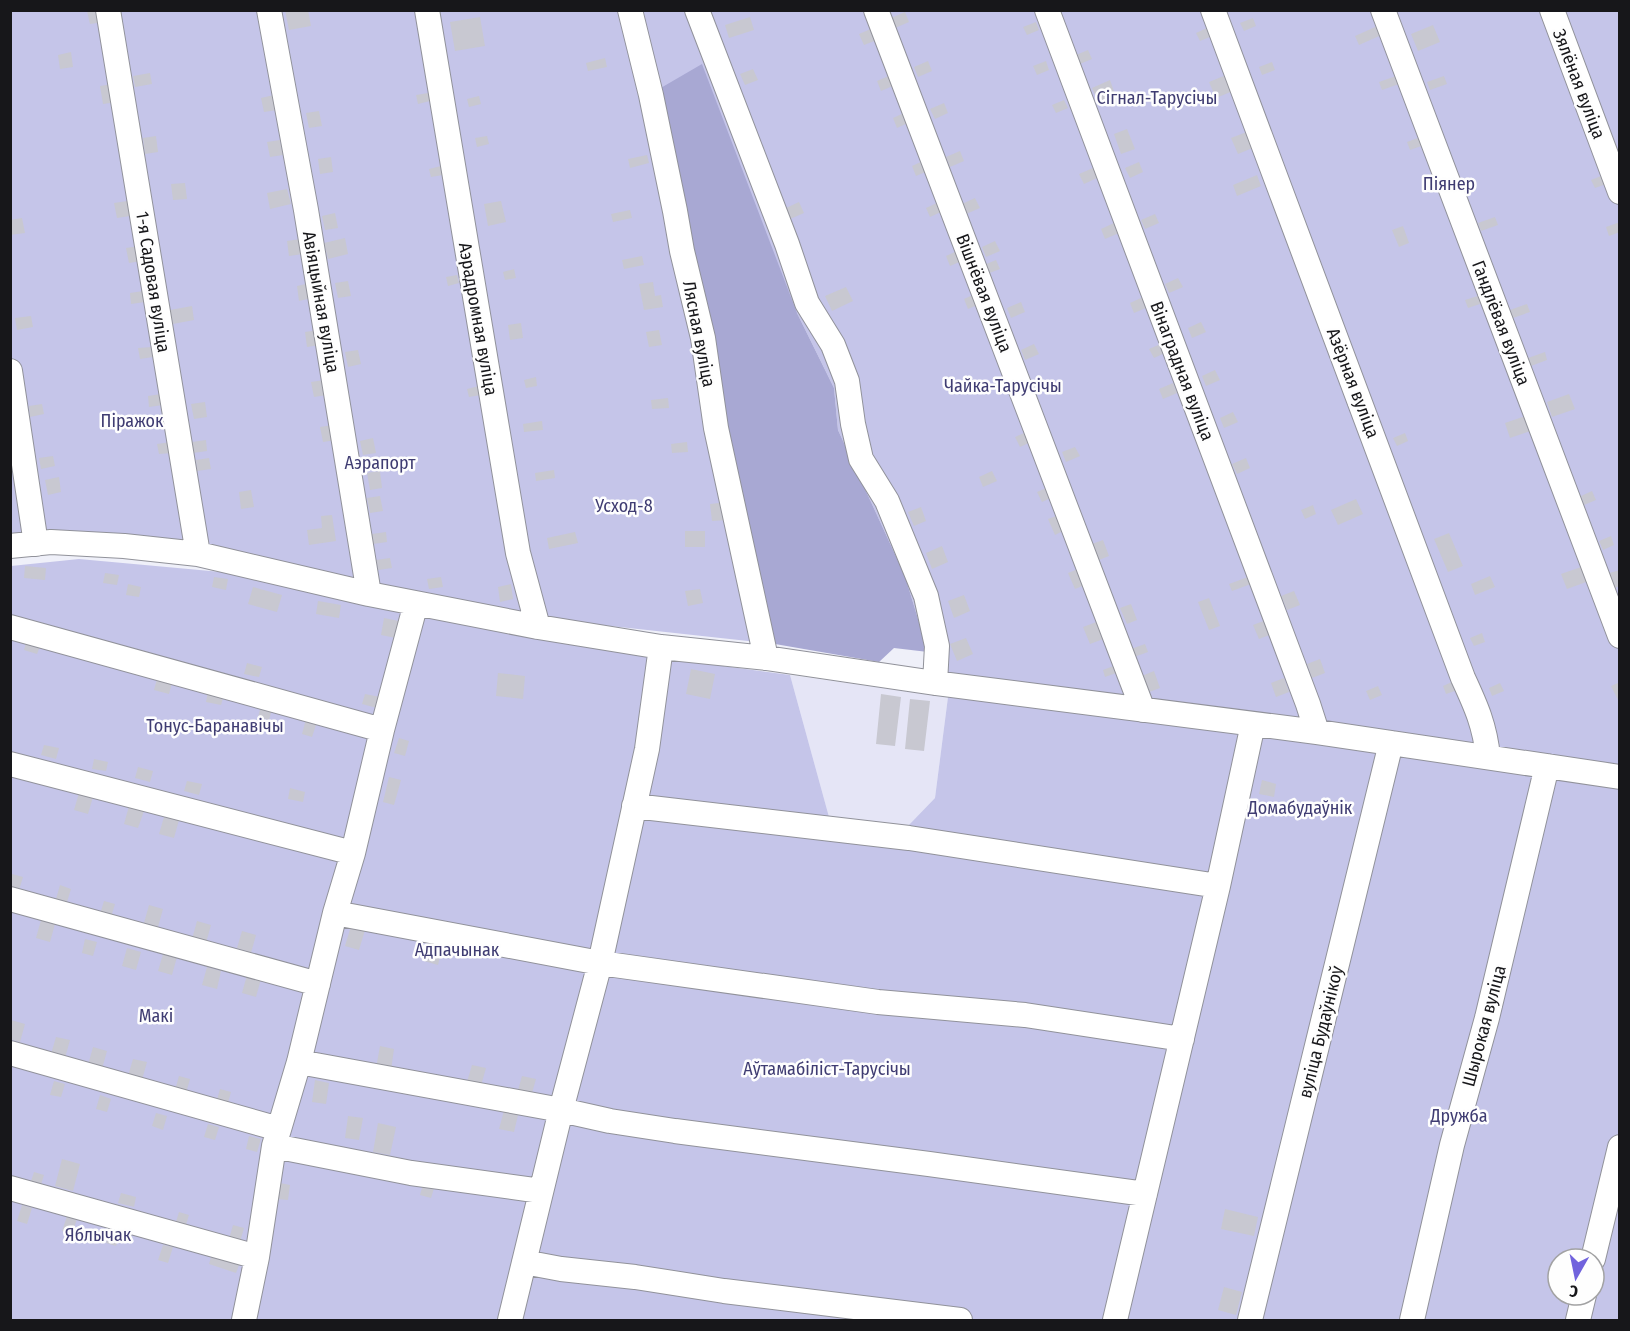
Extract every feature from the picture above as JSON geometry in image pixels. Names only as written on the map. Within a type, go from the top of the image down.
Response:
[{"type":"street","name":"1-я Садовая вуліца","points":[[108,10],[198,554]]},
{"type":"street","name":"Авіяцыйная вуліца","points":[[269,10],[306,210],[369,594]]},
{"type":"street","name":"Аэрадромная вуліца","points":[[427,10],[518,553],[538,627]]},
{"type":"street","name":"Лясная вуліца","points":[[630,10],[651,95],[682,251],[703,338],[720,449],[766,658]]},
{"type":"street","points":[[697,10],[787,244],[807,303],[832,345],[847,381],[861,459],[887,501],[926,596],[938,646],[935,683]]},
{"type":"street","name":"Вішнёвая вуліца","points":[[876,10],[1143,710]]},
{"type":"street","name":"Вінаградная вуліца","points":[[1047,10],[1317,732]]},
{"type":"street","name":"Азёрная вуліца","points":[[1213,10],[1463,678],[1480,716],[1488,758]]},
{"type":"street","name":"Гандлёвая вуліца","points":[[1383,10],[1620,636]]},
{"type":"street","name":"Зялёная вуліца","points":[[1551,10],[1620,192]]},
{"type":"street","points":[[10,371],[36,544]]},
{"type":"street","points":[[10,546],[51,542],[124,546],[198,554],[369,594],[538,627],[661,647],[766,658],[935,683],[1317,732],[1620,777]]},
{"type":"street","points":[[244,1320],[277,1138],[299,1062],[335,913],[353,854],[382,730],[416,603]]},
{"type":"street","points":[[10,627],[382,730]]},
{"type":"street","points":[[510,1320],[561,1110],[600,963],[647,749],[661,647]]},
{"type":"street","points":[[1115,1320],[1254,724]]},
{"type":"street","name":"вуліца Будаўнікоў","points":[[1250,1320],[1391,743]]},
{"type":"street","points":[[10,764],[353,854]]},
{"type":"street","name":"Шырокая вуліца","points":[[1412,1320],[1452,1145],[1487,1018],[1547,766]]},
{"type":"street","points":[[634,806],[909,838],[1218,886]]},
{"type":"street","points":[[10,899],[318,984]]},
{"type":"street","points":[[335,913],[600,963],[878,1002],[1025,1015],[1182,1039]]},
{"type":"street","points":[[10,1053],[277,1138],[411,1173],[542,1191]]},
{"type":"street","points":[[299,1062],[610,1121],[1145,1194]]},
{"type":"street","points":[[1596,1247],[1620,1147]]},
{"type":"street","points":[[10,1188],[257,1257]]},
{"type":"street","points":[[524,1262],[724,1291],[960,1320]]},
{"type":"shaded area","points":[[702,64],[797,313],[834,388],[838,430],[905,576],[928,652],[894,648],[879,662],[775,644],[713,360],[659,89]]},
{"type":"shaded area","points":[[790,675],[948,697],[935,798],[907,827],[829,817]]},
{"type":"green space","points":[[11,11],[1619,11],[1619,766],[946,673],[928,652],[905,576],[838,430],[834,388],[797,313],[775,644],[528,617],[280,563],[11,540]]},
{"type":"green space","points":[[79,559],[254,575],[656,657],[790,675],[829,817],[907,827],[935,798],[948,697],[1247,732],[1619,786],[1619,1320],[11,1320],[11,566]]},
{"type":"building","points":[[103,10],[105,22],[90,24],[87,11]]},
{"type":"building","points":[[285,10],[308,10],[311,26],[289,30]]},
{"type":"building","points":[[905,12],[909,22],[895,28],[891,18]]},
{"type":"building","points":[[480,17],[485,46],[455,51],[450,22]]},
{"type":"building","points":[[750,17],[754,30],[729,38],[725,25]]},
{"type":"building","points":[[1253,18],[1256,26],[1244,31],[1240,23]]},
{"type":"building","points":[[1036,22],[1039,30],[1027,35],[1023,27]]},
{"type":"building","points":[[1382,24],[1386,33],[1359,45],[1355,36]]},
{"type":"building","points":[[1433,25],[1440,42],[1418,51],[1411,34]]},
{"type":"building","points":[[1209,27],[1212,36],[1200,41],[1196,33]]},
{"type":"building","points":[[873,28],[877,40],[864,45],[859,34]]},
{"type":"building","points":[[1088,50],[1092,59],[1080,64],[1076,55]]},
{"type":"building","points":[[71,52],[73,67],[60,69],[58,55]]},
{"type":"building","points":[[605,58],[607,67],[588,71],[586,63]]},
{"type":"building","points":[[928,61],[932,71],[918,77],[914,67]]},
{"type":"building","points":[[1046,61],[1049,70],[1037,75],[1033,66]]},
{"type":"building","points":[[1272,62],[1275,70],[1262,75],[1259,67]]},
{"type":"building","points":[[753,69],[758,80],[745,85],[740,74]]},
{"type":"building","points":[[150,73],[152,84],[135,87],[133,76]]},
{"type":"building","points":[[891,75],[895,85],[881,91],[877,81]]},
{"type":"building","points":[[1226,75],[1233,91],[1216,98],[1209,82]]},
{"type":"building","points":[[1396,76],[1399,84],[1382,90],[1379,82]]},
{"type":"building","points":[[1444,76],[1447,84],[1430,90],[1427,82]]},
{"type":"building","points":[[1110,80],[1116,97],[1099,104],[1092,88]]},
{"type":"building","points":[[113,84],[117,102],[103,104],[100,86]]},
{"type":"building","points":[[428,93],[430,101],[418,104],[416,95]]},
{"type":"building","points":[[274,95],[277,110],[264,112],[261,98]]},
{"type":"building","points":[[479,96],[481,104],[469,107],[467,99]]},
{"type":"building","points":[[1064,100],[1068,108],[1056,113],[1052,105]]},
{"type":"building","points":[[944,103],[948,113],[935,119],[930,109]]},
{"type":"building","points":[[319,111],[322,126],[309,128],[306,113]]},
{"type":"building","points":[[906,112],[910,122],[897,128],[893,118]]},
{"type":"building","points":[[1127,129],[1135,149],[1121,154],[1114,134]]},
{"type":"building","points":[[1249,131],[1255,147],[1238,154],[1231,138]]},
{"type":"building","points":[[156,136],[158,152],[145,154],[143,138]]},
{"type":"building","points":[[487,136],[489,144],[477,147],[475,138]]},
{"type":"building","points":[[1423,136],[1427,144],[1410,150],[1407,142]]},
{"type":"building","points":[[280,140],[283,155],[270,157],[267,142]]},
{"type":"building","points":[[960,151],[964,161],[950,167],[946,157]]},
{"type":"building","points":[[647,155],[649,163],[630,168],[628,159]]},
{"type":"building","points":[[331,157],[333,172],[320,174],[318,159]]},
{"type":"building","points":[[925,160],[930,170],[916,176],[912,166]]},
{"type":"building","points":[[1139,162],[1143,172],[1130,178],[1125,168]]},
{"type":"building","points":[[441,166],[443,175],[431,177],[429,169]]},
{"type":"building","points":[[1093,168],[1097,178],[1084,184],[1079,174]]},
{"type":"building","points":[[1606,174],[1609,183],[1595,188],[1591,180]]},
{"type":"building","points":[[1257,175],[1261,186],[1237,196],[1233,185]]},
{"type":"building","points":[[185,183],[187,199],[173,200],[171,184]]},
{"type":"building","points":[[287,189],[291,204],[270,209],[267,193]]},
{"type":"building","points":[[975,198],[980,208],[966,214],[962,204]]},
{"type":"building","points":[[127,201],[130,216],[117,218],[114,203]]},
{"type":"building","points":[[501,201],[506,222],[488,226],[484,204]]},
{"type":"building","points":[[799,202],[804,213],[790,219],[786,208]]},
{"type":"building","points":[[939,202],[943,211],[930,217],[926,208]]},
{"type":"building","points":[[630,210],[632,218],[613,222],[611,214]]},
{"type":"building","points":[[335,213],[338,228],[325,230],[322,216]]},
{"type":"building","points":[[1155,214],[1159,223],[1145,229],[1141,220]]},
{"type":"building","points":[[1495,217],[1498,225],[1481,231],[1478,223]]},
{"type":"building","points":[[22,218],[25,233],[10,235],[10,220]]},
{"type":"building","points":[[1620,222],[1620,232],[1609,236],[1606,227]]},
{"type":"building","points":[[1114,223],[1119,233],[1105,239],[1101,229]]},
{"type":"building","points":[[1403,226],[1409,243],[1399,247],[1392,230]]},
{"type":"building","points":[[345,238],[348,254],[328,259],[324,243]]},
{"type":"building","points":[[300,239],[303,254],[289,256],[287,241]]},
{"type":"building","points":[[995,241],[1000,251],[986,257],[982,247]]},
{"type":"building","points":[[139,246],[142,261],[129,263],[126,248]]},
{"type":"building","points":[[959,250],[964,260],[950,266],[946,256]]},
{"type":"building","points":[[642,256],[644,265],[624,269],[622,260]]},
{"type":"building","points":[[996,260],[1000,269],[987,274],[984,265]]},
{"type":"building","points":[[514,269],[516,278],[505,280],[503,272]]},
{"type":"building","points":[[457,275],[459,283],[448,286],[446,277]]},
{"type":"building","points":[[1178,278],[1183,287],[1169,293],[1165,284]]},
{"type":"building","points":[[348,281],[351,296],[338,298],[335,283]]},
{"type":"building","points":[[653,282],[655,296],[661,295],[663,307],[644,310],[639,284]]},
{"type":"building","points":[[310,283],[312,298],[299,301],[297,286]]},
{"type":"building","points":[[846,287],[853,301],[832,311],[825,296]]},
{"type":"building","points":[[143,291],[145,302],[131,304],[130,293]]},
{"type":"building","points":[[977,293],[982,303],[968,309],[964,299]]},
{"type":"building","points":[[1484,294],[1486,302],[1468,308],[1465,300]]},
{"type":"building","points":[[1143,297],[1148,307],[1134,313],[1130,303]]},
{"type":"building","points":[[1021,302],[1025,312],[1011,318],[1007,308]]},
{"type":"building","points":[[1527,304],[1530,312],[1513,318],[1510,310]]},
{"type":"building","points":[[192,306],[194,320],[173,324],[170,310]]},
{"type":"building","points":[[31,316],[33,327],[17,330],[15,318]]},
{"type":"building","points":[[1201,322],[1206,332],[1192,338],[1188,328]]},
{"type":"building","points":[[521,323],[523,338],[510,340],[508,325]]},
{"type":"building","points":[[318,330],[320,345],[307,347],[305,332]]},
{"type":"building","points":[[659,330],[662,345],[649,347],[646,332]]},
{"type":"building","points":[[1163,343],[1167,352],[1154,358],[1149,349]]},
{"type":"building","points":[[1034,344],[1039,354],[1025,360],[1021,350]]},
{"type":"building","points":[[152,347],[153,357],[140,359],[138,348]]},
{"type":"building","points":[[358,350],[361,364],[348,367],[345,352]]},
{"type":"building","points":[[1545,352],[1547,360],[1531,366],[1528,358]]},
{"type":"building","points":[[1215,370],[1220,380],[1206,386],[1202,376]]},
{"type":"building","points":[[536,377],[537,386],[526,388],[524,380]]},
{"type":"building","points":[[324,380],[327,395],[314,397],[311,382]]},
{"type":"building","points":[[1173,383],[1177,393],[1163,399],[1159,389]]},
{"type":"building","points":[[479,386],[481,395],[469,397],[467,389]]},
{"type":"building","points":[[161,394],[163,405],[149,407],[148,396]]},
{"type":"building","points":[[1569,394],[1575,409],[1552,417],[1547,402]]},
{"type":"building","points":[[668,398],[669,408],[652,409],[651,400]]},
{"type":"building","points":[[205,402],[207,417],[194,419],[191,404]]},
{"type":"building","points":[[42,404],[44,414],[30,417],[29,406]]},
{"type":"building","points":[[1233,412],[1238,422],[1224,428],[1220,418]]},
{"type":"building","points":[[1528,415],[1533,430],[1510,438],[1505,423]]},
{"type":"building","points":[[542,421],[543,430],[524,432],[523,424]]},
{"type":"building","points":[[333,425],[336,440],[323,442],[320,427]]},
{"type":"building","points":[[1029,431],[1033,441],[1020,447],[1015,437]]},
{"type":"building","points":[[1405,433],[1408,441],[1397,446],[1393,438]]},
{"type":"building","points":[[373,438],[376,453],[363,455],[360,441]]},
{"type":"building","points":[[206,440],[207,451],[193,453],[192,442]]},
{"type":"building","points":[[171,442],[172,453],[159,454],[157,444]]},
{"type":"building","points":[[687,442],[688,452],[672,453],[671,444]]},
{"type":"building","points":[[1075,447],[1080,456],[1066,462],[1062,452]]},
{"type":"building","points":[[53,456],[55,466],[41,469],[39,458]]},
{"type":"building","points":[[209,458],[211,469],[197,471],[196,460]]},
{"type":"building","points":[[1246,458],[1250,468],[1237,474],[1232,464]]},
{"type":"building","points":[[554,470],[555,478],[536,481],[535,473]]},
{"type":"building","points":[[380,471],[382,488],[370,490],[367,473]]},
{"type":"building","points":[[992,471],[997,481],[983,487],[979,477]]},
{"type":"building","points":[[59,477],[61,492],[48,495],[45,480]]},
{"type":"building","points":[[1051,486],[1055,496],[1042,502],[1037,492]]},
{"type":"building","points":[[251,490],[254,507],[241,509],[239,492]]},
{"type":"building","points":[[1592,491],[1596,500],[1584,505],[1581,496]]},
{"type":"building","points":[[380,496],[383,511],[370,513],[367,498]]},
{"type":"building","points":[[1356,499],[1363,514],[1338,525],[1331,510]]},
{"type":"building","points":[[727,502],[729,520],[712,521],[710,504]]},
{"type":"building","points":[[1313,505],[1316,514],[1305,519],[1301,510]]},
{"type":"building","points":[[921,507],[926,521],[914,526],[908,512]]},
{"type":"building","points":[[332,515],[336,541],[309,545],[307,530],[322,528],[321,516]]},
{"type":"building","points":[[1059,515],[1065,530],[1055,535],[1048,519]]},
{"type":"building","points":[[685,531],[705,531],[705,547],[685,547]]},
{"type":"building","points":[[386,532],[387,542],[373,544],[372,534]]},
{"type":"building","points":[[575,532],[578,543],[549,549],[547,538]]},
{"type":"building","points":[[1449,533],[1463,566],[1448,572],[1434,539]]},
{"type":"building","points":[[1611,536],[1614,545],[1603,550],[1599,541]]},
{"type":"building","points":[[1103,540],[1109,556],[1099,560],[1092,544]]},
{"type":"building","points":[[942,546],[948,562],[932,569],[926,553]]},
{"type":"building","points":[[390,558],[392,568],[378,570],[376,560]]},
{"type":"building","points":[[25,566],[46,568],[45,580],[24,578]]},
{"type":"building","points":[[1584,566],[1589,581],[1567,589],[1561,574]]},
{"type":"building","points":[[1078,569],[1085,585],[1075,589],[1068,573]]},
{"type":"building","points":[[1620,570],[1620,586],[1614,588],[1609,573]]},
{"type":"building","points":[[105,573],[119,575],[117,585],[103,583]]},
{"type":"building","points":[[1490,576],[1495,587],[1475,595],[1471,584]]},
{"type":"building","points":[[214,577],[228,579],[226,590],[212,587]]},
{"type":"building","points":[[441,577],[443,587],[429,589],[427,579]]},
{"type":"building","points":[[1248,577],[1251,584],[1232,591],[1229,584]]},
{"type":"building","points":[[128,584],[141,587],[139,597],[126,595]]},
{"type":"building","points":[[511,584],[513,599],[500,602],[498,587]]},
{"type":"building","points":[[253,587],[282,595],[277,612],[248,604]]},
{"type":"building","points":[[700,589],[703,603],[688,606],[685,591]]},
{"type":"building","points":[[1294,591],[1300,605],[1287,610],[1281,596]]},
{"type":"building","points":[[964,595],[970,611],[954,618],[948,601]]},
{"type":"building","points":[[1209,598],[1220,626],[1209,630],[1198,602]]},
{"type":"building","points":[[318,601],[341,605],[339,618],[316,614]]},
{"type":"building","points":[[1131,604],[1137,620],[1127,624],[1120,608]]},
{"type":"building","points":[[384,618],[399,621],[396,638],[381,635]]},
{"type":"building","points":[[1266,620],[1272,634],[1259,639],[1253,625]]},
{"type":"building","points":[[1099,621],[1106,638],[1090,644],[1083,627]]},
{"type":"building","points":[[1482,633],[1485,642],[1474,646],[1470,638]]},
{"type":"building","points":[[966,638],[973,654],[957,661],[950,644]]},
{"type":"building","points":[[27,639],[41,644],[37,654],[24,650]]},
{"type":"building","points":[[1145,644],[1148,652],[1134,657],[1131,649]]},
{"type":"building","points":[[1320,659],[1325,673],[1312,678],[1307,664]]},
{"type":"building","points":[[247,663],[262,667],[259,677],[244,674]]},
{"type":"building","points":[[1116,665],[1119,672],[1105,677],[1103,670]]},
{"type":"building","points":[[691,669],[715,674],[710,699],[686,694]]},
{"type":"building","points":[[1154,671],[1160,688],[1144,694],[1137,678]]},
{"type":"building","points":[[498,673],[525,676],[523,699],[496,696]]},
{"type":"building","points":[[1284,678],[1289,692],[1276,697],[1271,683]]},
{"type":"building","points":[[157,679],[172,683],[169,694],[154,690]]},
{"type":"building","points":[[1454,681],[1458,690],[1446,694],[1443,686]]},
{"type":"building","points":[[1620,682],[1620,704],[1611,686]]},
{"type":"building","points":[[1500,683],[1504,691],[1492,696],[1489,688]]},
{"type":"building","points":[[1378,686],[1382,695],[1370,700],[1366,691]]},
{"type":"building","points":[[208,691],[224,695],[221,705],[206,702]]},
{"type":"building","points":[[365,694],[380,697],[377,708],[362,704]]},
{"type":"building","points":[[881,694],[901,697],[895,746],[876,744]]},
{"type":"building","points":[[910,699],[930,701],[924,751],[905,749]]},
{"type":"building","points":[[262,702],[273,706],[269,720],[258,717]]},
{"type":"building","points":[[306,719],[317,722],[312,737],[302,734]]},
{"type":"building","points":[[399,738],[409,741],[405,756],[394,753]]},
{"type":"building","points":[[44,745],[59,748],[56,759],[41,755]]},
{"type":"building","points":[[94,759],[108,762],[106,771],[92,769]]},
{"type":"building","points":[[138,767],[153,771],[150,782],[135,778]]},
{"type":"building","points":[[389,777],[401,780],[394,805],[383,802]]},
{"type":"building","points":[[1262,780],[1276,784],[1274,797],[1259,794]]},
{"type":"building","points":[[187,781],[202,784],[199,795],[184,791]]},
{"type":"building","points":[[290,788],[305,792],[303,802],[288,799]]},
{"type":"building","points":[[79,793],[93,797],[88,814],[74,810]]},
{"type":"building","points":[[129,806],[144,811],[138,828],[124,824]]},
{"type":"building","points":[[164,817],[179,820],[174,838],[159,834]]},
{"type":"building","points":[[12,874],[23,877],[19,890],[10,888]]},
{"type":"building","points":[[60,885],[71,889],[67,902],[56,899]]},
{"type":"building","points":[[104,901],[115,904],[111,917],[100,914]]},
{"type":"building","points":[[149,905],[163,909],[158,927],[144,923]]},
{"type":"building","points":[[41,920],[55,924],[50,942],[36,938]]},
{"type":"building","points":[[197,921],[211,925],[206,943],[192,939]]},
{"type":"building","points":[[351,926],[365,930],[359,950],[345,946]]},
{"type":"building","points":[[242,931],[256,935],[251,953],[237,948]]},
{"type":"building","points":[[85,939],[97,942],[93,956],[82,953]]},
{"type":"building","points":[[429,940],[443,944],[438,965],[424,961]]},
{"type":"building","points":[[127,948],[141,952],[136,970],[122,966]]},
{"type":"building","points":[[163,954],[177,957],[172,975],[158,971]]},
{"type":"building","points":[[207,967],[221,971],[217,989],[202,985]]},
{"type":"building","points":[[247,975],[261,979],[256,997],[242,993]]},
{"type":"building","points":[[11,1020],[25,1024],[20,1042],[10,1039]]},
{"type":"building","points":[[56,1037],[70,1040],[65,1058],[51,1054]]},
{"type":"building","points":[[380,1046],[394,1049],[391,1070],[376,1068]]},
{"type":"building","points":[[93,1047],[107,1051],[102,1069],[88,1065]]},
{"type":"building","points":[[133,1059],[147,1062],[142,1080],[128,1076]]},
{"type":"building","points":[[472,1065],[486,1068],[480,1089],[466,1085]]},
{"type":"building","points":[[179,1076],[190,1079],[186,1093],[175,1090]]},
{"type":"building","points":[[522,1076],[536,1079],[530,1100],[516,1097]]},
{"type":"building","points":[[315,1080],[329,1083],[326,1104],[312,1102]]},
{"type":"building","points":[[54,1081],[65,1084],[61,1097],[50,1095]]},
{"type":"building","points":[[220,1089],[231,1092],[227,1106],[216,1103]]},
{"type":"building","points":[[100,1095],[111,1099],[107,1112],[96,1109]]},
{"type":"building","points":[[505,1107],[519,1111],[514,1132],[499,1129]]},
{"type":"building","points":[[156,1113],[167,1116],[163,1130],[152,1126]]},
{"type":"building","points":[[348,1116],[363,1118],[359,1140],[345,1138]]},
{"type":"building","points":[[378,1123],[396,1127],[390,1155],[373,1152]]},
{"type":"building","points":[[208,1124],[219,1127],[215,1140],[204,1137]]},
{"type":"building","points":[[249,1136],[261,1139],[257,1152],[246,1149]]},
{"type":"building","points":[[62,1159],[80,1164],[73,1191],[55,1186]]},
{"type":"building","points":[[34,1172],[44,1175],[39,1191],[29,1187]]},
{"type":"building","points":[[424,1181],[435,1185],[431,1198],[420,1195]]},
{"type":"building","points":[[280,1183],[290,1185],[288,1200],[277,1199]]},
{"type":"building","points":[[121,1193],[136,1197],[134,1207],[118,1203]]},
{"type":"building","points":[[22,1205],[32,1208],[27,1224],[17,1221]]},
{"type":"building","points":[[1225,1209],[1258,1217],[1254,1236],[1221,1229]]},
{"type":"building","points":[[179,1212],[189,1215],[184,1231],[174,1228]]},
{"type":"building","points":[[67,1216],[77,1219],[72,1234],[62,1231]]},
{"type":"building","points":[[233,1225],[244,1228],[240,1242],[229,1239]]},
{"type":"building","points":[[111,1228],[121,1231],[116,1246],[106,1243]]},
{"type":"building","points":[[163,1245],[173,1247],[168,1263],[158,1260]]},
{"type":"building","points":[[213,1250],[241,1260],[236,1273],[209,1264]]},
{"type":"building","points":[[1224,1287],[1242,1292],[1236,1315],[1218,1310]]},
{"type":"park label","name":"Сігнал-Тарусічы","points":[[1157,98]]},
{"type":"park label","name":"Піянер","points":[[1449,184]]},
{"type":"park label","name":"Чайка-Тарусічы","points":[[1003,386]]},
{"type":"park label","name":"Піражок","points":[[132,421]]},
{"type":"park label","name":"Аэрапорт","points":[[380,463]]},
{"type":"park label","name":"Усход-8","points":[[624,506]]},
{"type":"park label","name":"Тонус-Баранавічы","points":[[215,726]]},
{"type":"park label","name":"Домабудаўнік","points":[[1300,808]]},
{"type":"park label","name":"Адпачынак","points":[[457,950]]},
{"type":"park label","name":"Макі","points":[[156,1016]]},
{"type":"park label","name":"Аўтамабіліст-Тарусічы","points":[[827,1069]]},
{"type":"park label","name":"Дружба","points":[[1459,1116]]},
{"type":"park label","name":"Яблычак","points":[[98,1235]]}]
